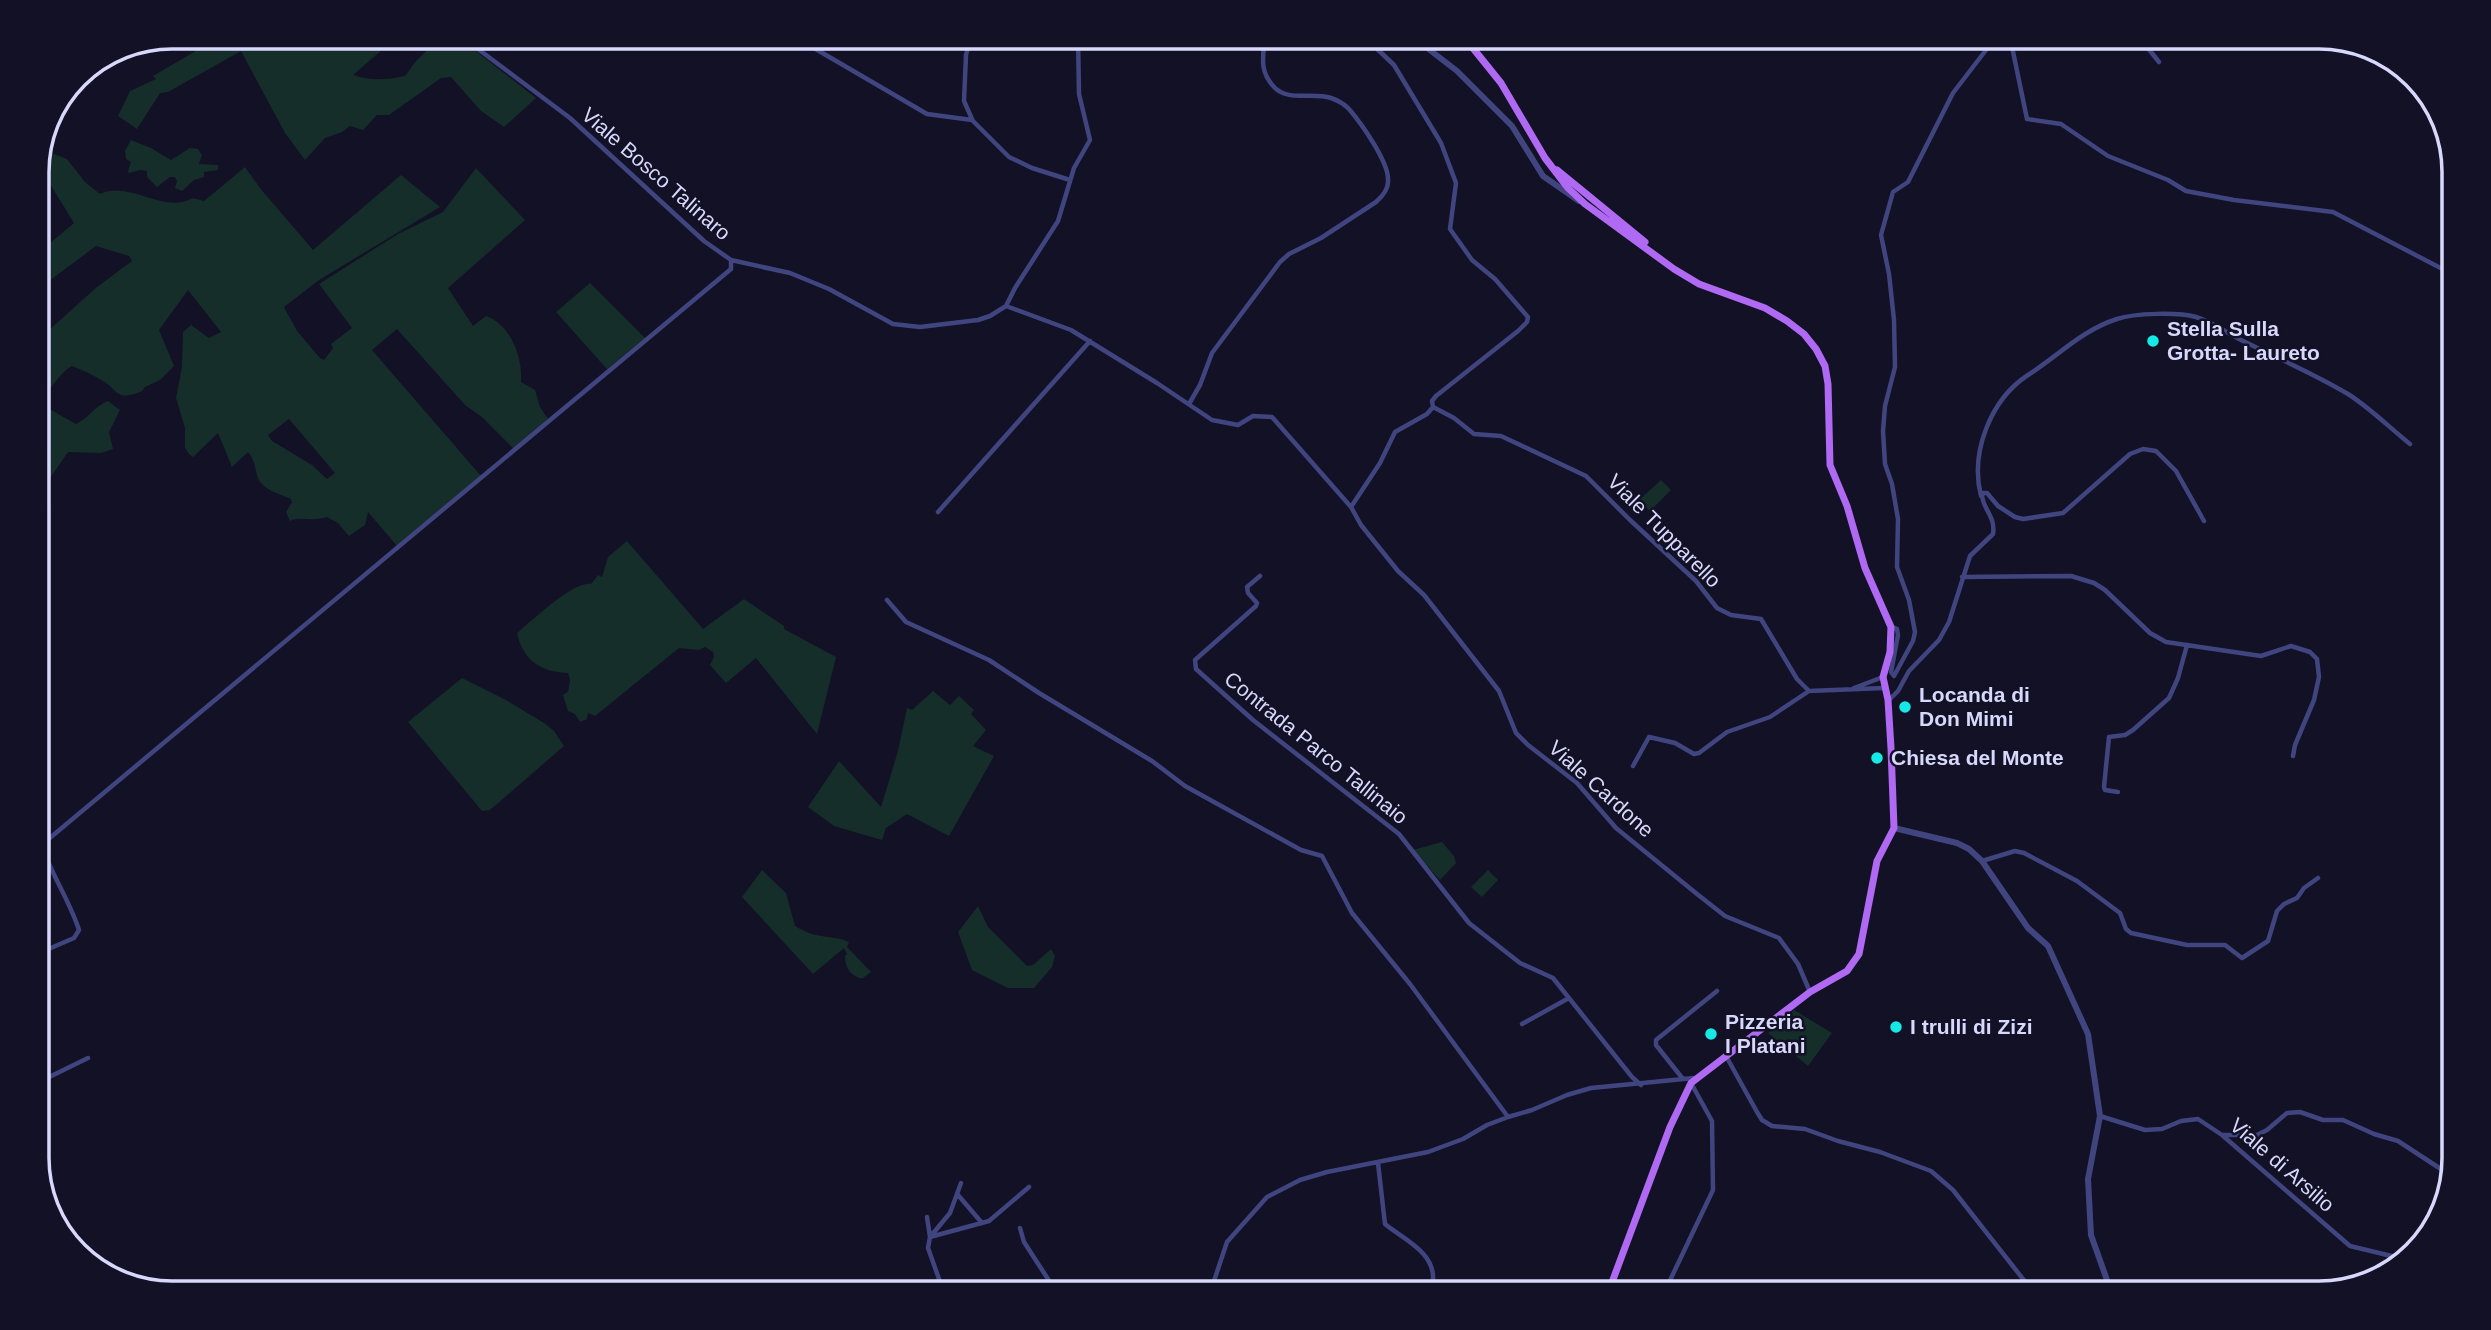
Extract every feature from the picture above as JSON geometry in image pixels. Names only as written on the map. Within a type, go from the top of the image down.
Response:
[{"type":"main road","points":[[1474,49],[1501,83],[1556,172],[1585,204],[1686,276],[1719,292],[1765,308],[1787,321],[1804,334],[1816,349],[1825,366],[1828,384],[1830,465],[1847,506],[1865,568],[1891,627],[1890,652],[1882,677],[1888,700],[1894,828],[1877,861],[1859,954],[1847,971],[1810,992],[1690,1080],[1612,1281]]},
{"type":"main road","points":[[1556,172],[1561,171],[1581,191],[1686,276]]},
{"type":"street","name":"Viale Bosco Talinaro","points":[[478,49],[570,118],[704,241],[732,260],[800,277],[829,289],[893,324],[920,327],[978,320],[1006,306]]},
{"type":"street","points":[[816,49],[927,114],[972,120]]},
{"type":"street","points":[[968,49],[964,101],[972,120],[1009,157],[1032,168],[1070,180]]},
{"type":"street","points":[[1006,306],[1058,221],[1074,168],[1090,140],[1079,94],[1079,49]]},
{"type":"street","points":[[1189,404],[1200,386],[1212,353],[1280,262],[1382,198],[1388,185],[1384,162],[1347,107],[1330,98],[1287,95],[1276,90],[1265,78],[1262,67],[1264,49]]},
{"type":"street","points":[[1351,507],[1380,463],[1395,432],[1427,414],[1433,407],[1432,401],[1447,385],[1527,322],[1526,313],[1472,260],[1450,229],[1456,183],[1437,135],[1394,65],[1377,49]]},
{"type":"street","points":[[1429,49],[1457,71],[1512,126],[1526,145],[1539,172],[1585,204]]},
{"type":"street","points":[[1891,627],[1897,629],[1898,635],[1891,672],[1894,676],[1915,632],[1909,600],[1897,566],[1898,519],[1892,484],[1885,464],[1885,406],[1895,367],[1894,320],[1881,235],[1893,192],[1908,182],[1953,93],[1987,49]]},
{"type":"street","points":[[2012,49],[2027,119],[2061,124],[2108,156],[2168,180],[2186,191],[2234,200],[2333,212],[2442,269]]},
{"type":"street","points":[[2149,49],[2160,62]]},
{"type":"street","points":[[1539,172],[1556,172]]},
{"type":"street","points":[[1550,180],[1556,172]]},
{"type":"street","points":[[49,839],[731,269],[732,260]]},
{"type":"street","name":"Viale Cardone","points":[[1006,306],[1071,330],[1212,420],[1238,425],[1253,416],[1272,417],[1351,507],[1398,570],[1424,595],[1499,691],[1516,733],[1577,783],[1616,828],[1725,916],[1779,938],[1798,964],[1810,992]]},
{"type":"street","points":[[1888,700],[1898,691],[1909,671],[1939,640],[1949,622],[1970,556],[1993,534],[1994,522],[1981,496],[1978,482],[1978,453],[2007,391],[2083,334],[2119,318],[2162,314],[2197,317],[2350,395],[2410,444]]},
{"type":"street","points":[[938,512],[1090,341]]},
{"type":"street","name":"Viale Tupparello","points":[[1433,407],[1454,418],[1474,434],[1501,436],[1586,476],[1696,581],[1717,608],[1731,615],[1761,619],[1797,679],[1809,691]]},
{"type":"street","points":[[1981,496],[1982,493],[1987,493],[2005,511],[2023,519],[2063,513],[2130,454],[2143,449],[2156,451],[2176,471],[2204,521]]},
{"type":"street","name":"Contrada Parco Tallinaio","points":[[1261,576],[1247,587],[1248,593],[1257,603],[1256,606],[1195,660],[1196,669],[1272,735],[1399,834],[1469,923],[1520,963],[1553,978],[1641,1085]]},
{"type":"street","points":[[1962,577],[2071,576],[2094,583],[2105,590],[2157,638],[2261,656],[2291,646],[2310,652],[2317,659],[2319,677],[2314,700],[2292,756]]},
{"type":"street","points":[[887,600],[906,622],[989,660],[1152,761],[1185,786],[1301,850],[1322,856],[1352,913],[1410,984],[1508,1117]]},
{"type":"street","points":[[2118,792],[2105,790],[2104,787],[2109,737],[2125,735],[2133,730],[2169,698],[2187,645]]},
{"type":"street","points":[[1849,690],[1882,677]]},
{"type":"street","points":[[1633,766],[1649,737],[1675,743],[1699,754],[1727,732],[1770,717],[1809,691],[1884,688]]},
{"type":"street","points":[[1894,828],[1957,843],[1969,849],[1982,861],[2028,928],[2048,946],[2088,1034],[2100,1116],[2088,1179],[2091,1235],[2107,1281]]},
{"type":"street","points":[[1982,861],[2015,851],[2024,853],[2061,875],[2077,881],[2120,913],[2126,929],[2131,933],[2187,945],[2225,945],[2242,958],[2269,941],[2277,911],[2297,898],[2304,888],[2318,878]]},
{"type":"street","points":[[49,866],[72,910],[79,930],[74,938],[49,949]]},
{"type":"street","points":[[1670,1281],[1713,1190],[1712,1121],[1690,1080],[1656,1045],[1656,1040],[1717,991]]},
{"type":"street","points":[[1522,1024],[1569,998]]},
{"type":"street","points":[[1725,1055],[1756,1112],[1772,1126],[1805,1129],[1931,1171],[1952,1190],[2024,1281]]},
{"type":"street","points":[[49,1077],[88,1058]]},
{"type":"street","points":[[1214,1281],[1227,1242],[1267,1197],[1300,1180],[1428,1152],[1462,1139],[1487,1125],[1591,1088],[1690,1080]]},
{"type":"street","points":[[2222,1135],[2257,1135],[2287,1113],[2300,1112],[2323,1120],[2343,1120],[2398,1141],[2442,1169]]},
{"type":"street","name":"Viale di Arsilio","points":[[2100,1116],[2145,1130],[2162,1129],[2181,1121],[2198,1119],[2222,1135],[2350,1246],[2392,1256]]},
{"type":"street","points":[[1378,1163],[1385,1224],[1407,1237],[1426,1259],[1434,1270],[1433,1280]]},
{"type":"street","points":[[930,1237],[950,1213],[961,1183]]},
{"type":"street","points":[[930,1237],[982,1223],[997,1215],[1029,1187]]},
{"type":"street","points":[[958,1195],[982,1223]]},
{"type":"street","points":[[927,1217],[930,1237],[928,1248],[940,1281]]},
{"type":"street","points":[[1020,1228],[1024,1242],[1049,1281]]},
{"type":"green space","points":[[199,49],[383,49],[353,75],[379,79],[405,76],[428,49],[473,49],[536,98],[504,127],[481,111],[451,77],[441,78],[389,115],[377,115],[363,130],[350,126],[325,138],[305,160],[285,133],[241,51],[168,92],[160,93],[137,129],[118,116],[130,91],[156,79],[153,76]]},
{"type":"green space","points":[[131,140],[171,160],[190,148],[198,149],[202,155],[199,164],[218,165],[218,170],[204,172],[204,177],[194,180],[182,191],[175,188],[175,177],[170,177],[157,187],[147,177],[147,171],[129,173],[131,162],[126,159],[125,151]]},
{"type":"green space","points":[[51,153],[67,159],[85,182],[100,194],[123,191],[170,203],[193,198],[204,201],[245,167],[313,250],[401,175],[440,207],[319,280],[284,307],[297,331],[324,360],[333,348],[331,344],[352,328],[319,284],[398,234],[443,212],[476,168],[525,220],[448,288],[473,326],[486,316],[502,326],[517,352],[521,382],[535,390],[540,407],[548,419],[514,449],[482,417],[465,405],[397,329],[372,350],[481,476],[397,546],[368,512],[365,525],[349,536],[338,523],[327,517],[290,521],[286,512],[291,499],[272,491],[260,482],[248,452],[232,467],[218,433],[193,457],[185,448],[185,428],[176,398],[182,367],[183,332],[191,325],[209,338],[221,332],[188,290],[159,330],[174,366],[160,380],[142,391],[122,395],[99,379],[72,366],[49,390],[49,330],[97,287],[132,261],[129,256],[96,246],[49,281],[49,244],[74,223],[49,182]],"holes":[[[289,419],[335,473],[327,479],[312,465],[272,441],[268,435]]]},
{"type":"green space","points":[[590,283],[645,338],[607,369],[556,312]]},
{"type":"green space","points":[[108,401],[120,410],[109,432],[113,449],[101,453],[68,452],[49,480],[49,409],[76,424]]},
{"type":"green space","points":[[1661,480],[1671,490],[1650,511],[1639,500]]},
{"type":"green space","points":[[627,541],[703,629],[744,599],[784,626],[784,629],[836,657],[817,734],[756,658],[726,683],[710,665],[713,652],[705,647],[699,650],[679,648],[595,716],[588,713],[587,719],[580,722],[575,714],[568,711],[563,695],[568,692],[568,673],[549,670],[534,663],[524,650],[517,633],[564,595],[591,584],[598,575],[602,577],[608,557]]},
{"type":"green space","points":[[462,678],[544,723],[554,731],[564,746],[490,810],[482,811],[408,722]]},
{"type":"green space","points":[[933,691],[950,705],[959,696],[974,710],[971,714],[986,730],[973,746],[994,756],[949,836],[907,814],[886,828],[882,840],[834,826],[808,807],[839,761],[881,807],[898,751],[907,708],[912,710]]},
{"type":"green space","points":[[1442,842],[1454,856],[1456,863],[1440,880],[1413,850]]},
{"type":"green space","points":[[762,870],[786,893],[795,926],[810,933],[849,942],[847,947],[871,972],[863,978],[853,974],[846,964],[847,954],[844,948],[813,974],[742,897]]},
{"type":"green space","points":[[1488,870],[1498,880],[1482,897],[1471,887]]},
{"type":"green space","points":[[978,906],[988,927],[1027,966],[1033,965],[1051,949],[1055,956],[1052,967],[1034,988],[1008,988],[972,970],[958,932]]},
{"type":"green space","points":[[1794,1010],[1832,1033],[1808,1066],[1768,1033]]},
{"type":"place","name":"Stella Sulla Grotta- Laureto","points":[[2153,341]]},
{"type":"place","name":"Locanda di Don Mimi","points":[[1905,707]]},
{"type":"place","name":"Chiesa del Monte","points":[[1877,758]]},
{"type":"place","name":"I trulli di Zizi","points":[[1896,1027]]},
{"type":"place","name":"Pizzeria I Platani","points":[[1711,1034]]}]
